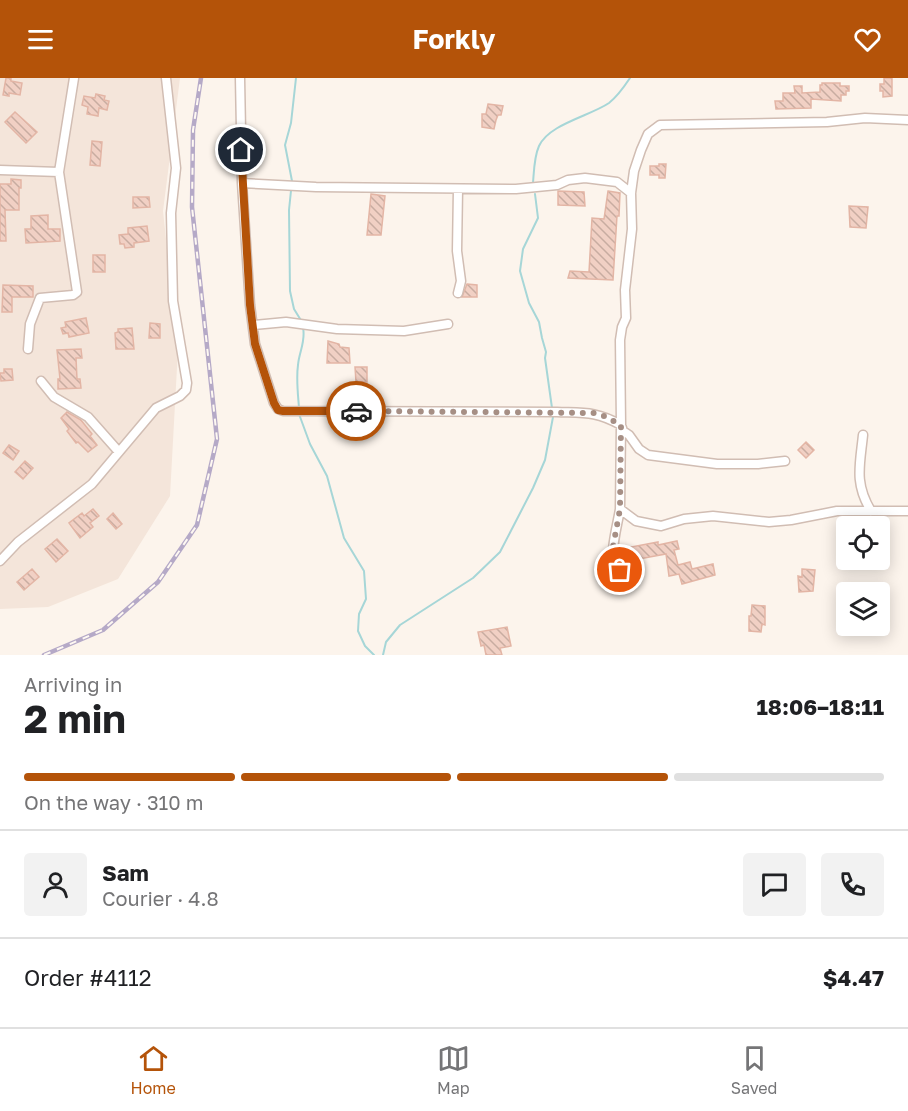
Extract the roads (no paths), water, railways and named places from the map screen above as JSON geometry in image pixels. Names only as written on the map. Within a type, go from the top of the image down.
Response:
[{"type":"street","points":[[28,349],[30,324],[40,298],[74,295],[77,292],[59,172],[74,78]]},
{"type":"street","points":[[0,561],[26,535],[92,484],[156,408],[180,396],[186,390],[187,383],[173,301],[171,213],[176,168],[166,78]]},
{"type":"street","points":[[240,78],[242,183],[255,344],[278,410],[576,412],[604,416],[621,425],[623,432],[629,435],[639,449],[652,456],[717,464],[758,464],[785,460]]},
{"type":"street","points":[[627,574],[620,570],[614,560],[613,547],[620,509],[620,340],[626,318],[625,290],[632,229],[631,193],[634,171],[648,134],[660,125],[826,122],[865,118],[908,120]]},
{"type":"street","points":[[0,170],[59,172]]},
{"type":"street","points":[[242,183],[316,188],[529,189],[585,178],[613,180],[631,193]]},
{"type":"street","points":[[458,189],[457,251],[461,281],[458,293]]},
{"type":"street","points":[[253,325],[286,322],[337,329],[404,331],[448,324]]},
{"type":"street","points":[[41,381],[54,397],[88,417],[119,452]]},
{"type":"street","points":[[863,435],[860,487],[871,511]]},
{"type":"street","points":[[620,509],[636,521],[661,526],[684,519],[713,516],[769,522],[837,511],[908,511]]},
{"type":"waterway","points":[[296,78],[291,123],[285,145],[292,181],[289,210],[290,291],[294,309],[302,322]]},
{"type":"waterway","points":[[533,183],[536,155],[544,138],[561,126],[609,103],[630,78]]},
{"type":"waterway","points":[[535,194],[538,218],[523,249],[520,271],[529,303],[539,322],[546,352],[552,408]]},
{"type":"waterway","points":[[299,408],[297,370],[304,337],[303,328]]},
{"type":"waterway","points":[[299,414],[310,444],[327,476],[344,538],[364,571],[366,599],[359,614],[358,631],[365,646],[374,655]]},
{"type":"waterway","points":[[383,655],[386,642],[400,625],[473,578],[500,552],[545,460],[553,417]]},
{"type":"railway","points":[[44,655],[103,630],[158,582],[197,525],[217,439],[192,207],[193,130],[201,78]]}]
